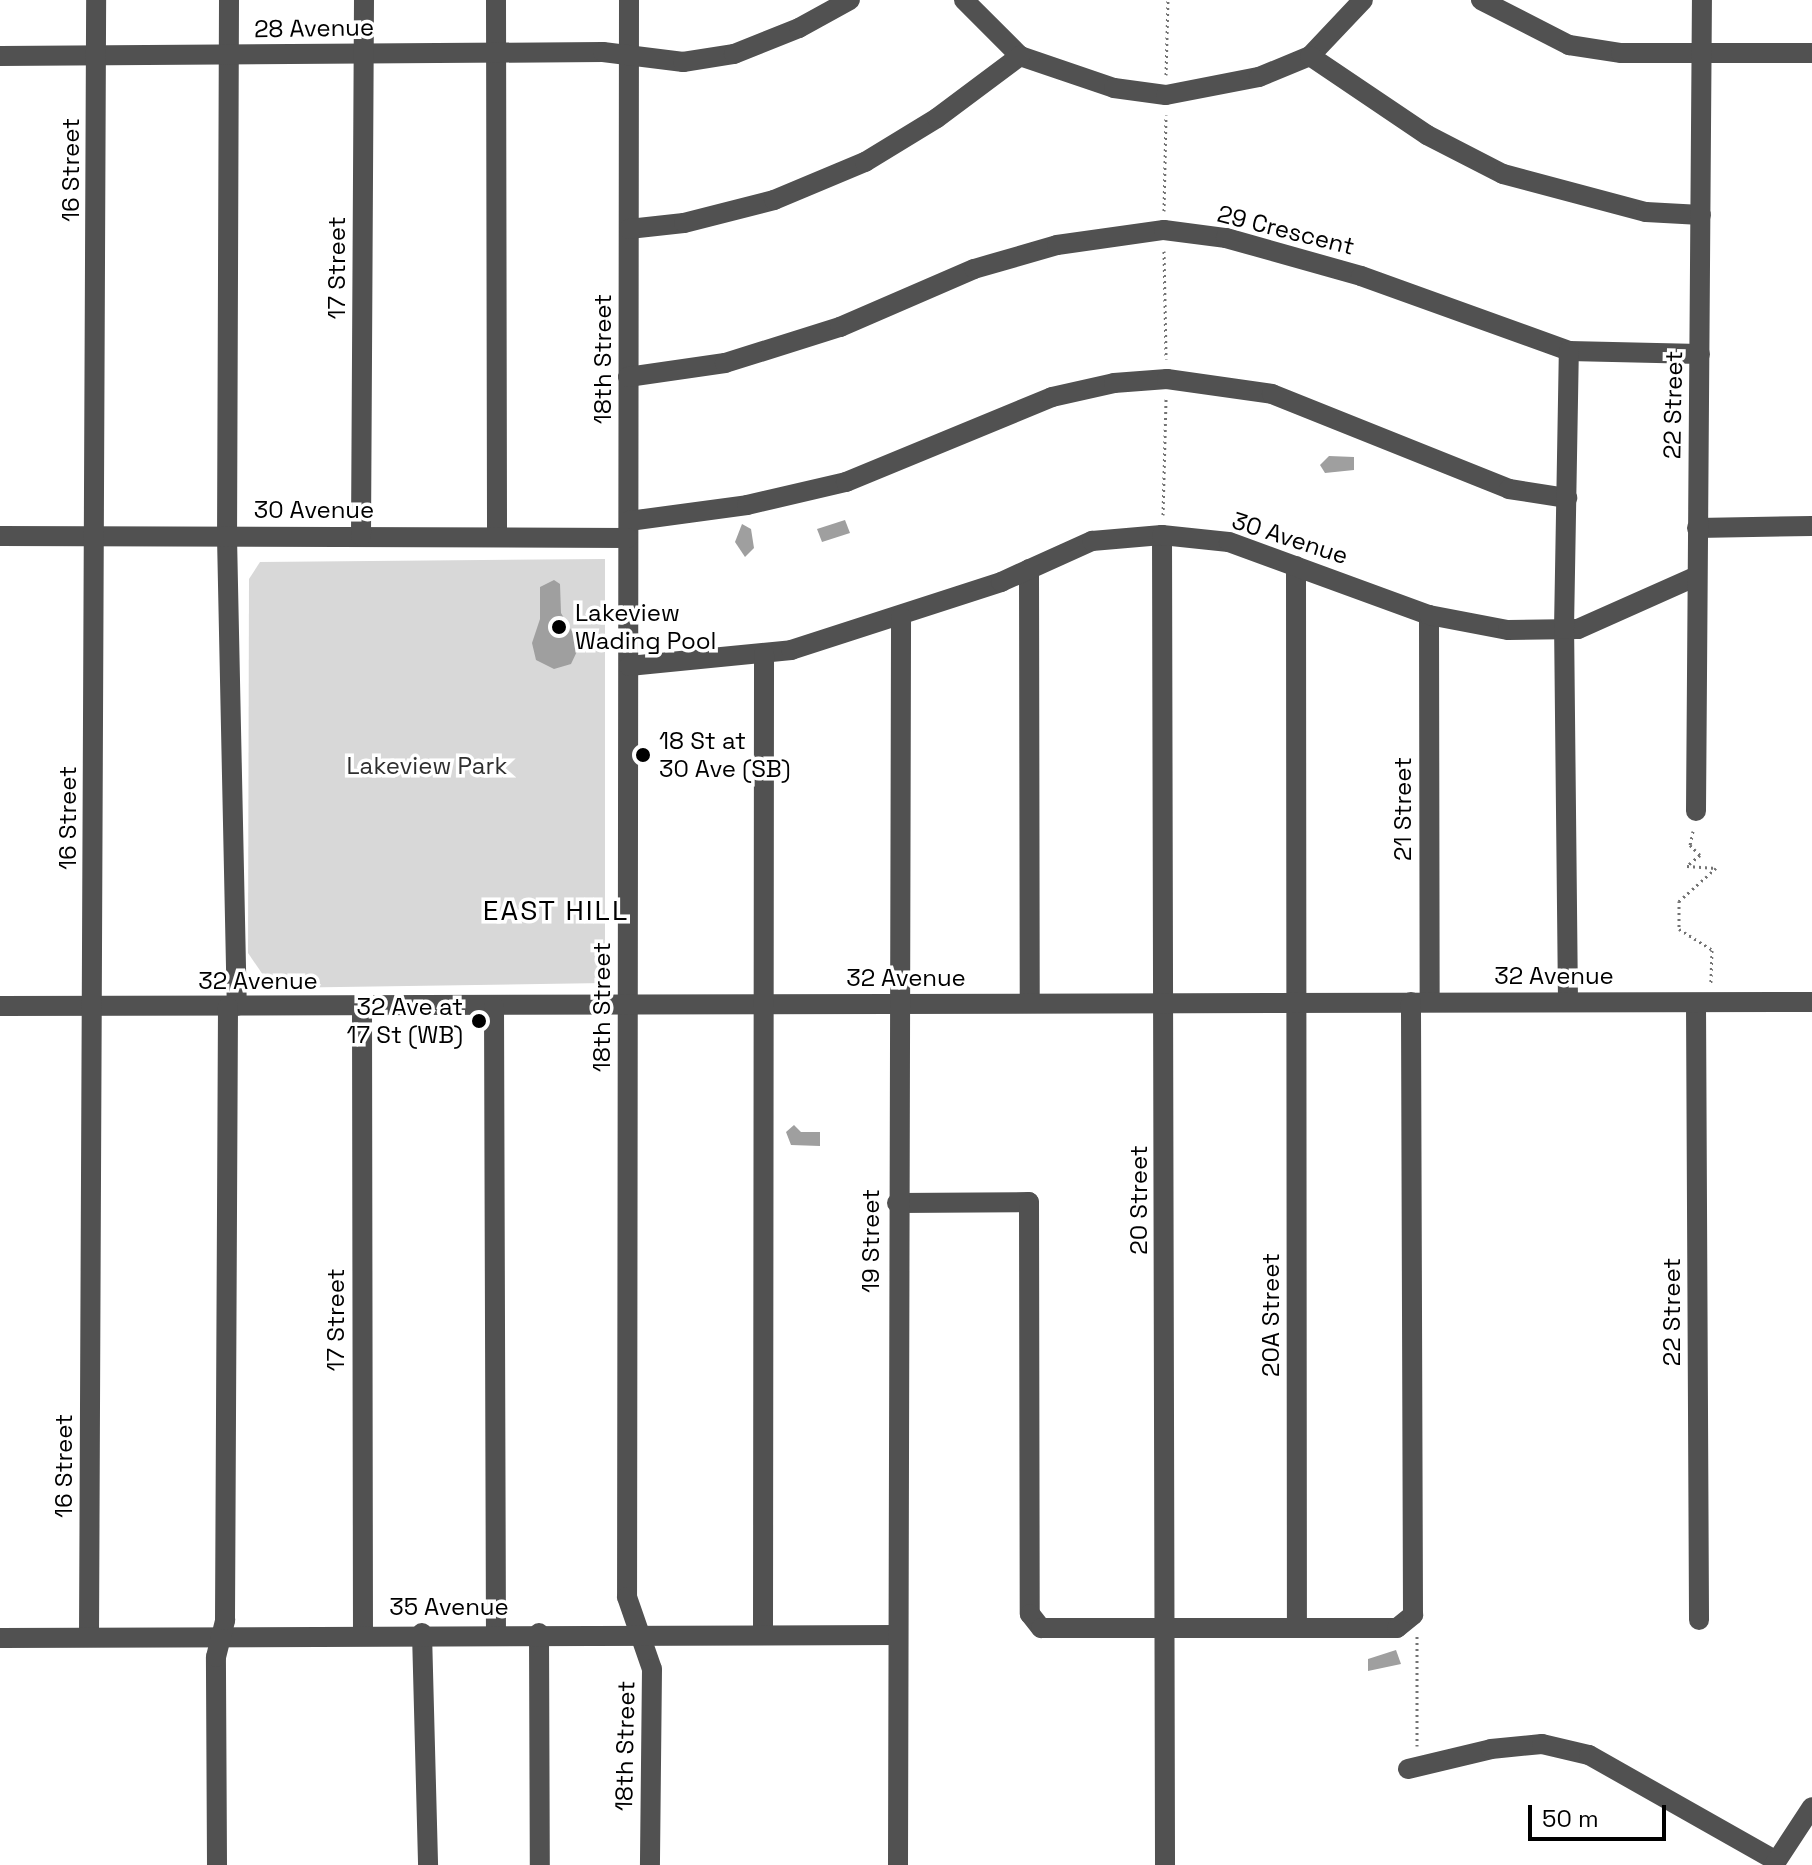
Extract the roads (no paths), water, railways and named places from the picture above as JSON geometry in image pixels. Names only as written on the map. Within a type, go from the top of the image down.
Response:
[{"type":"street","name":"16 Street","points":[[89,1637],[96,0]]},
{"type":"street","points":[[217,1865],[220,1636],[225,1620],[232,1006],[227,537],[229,0]]},
{"type":"street","name":"17 Street","points":[[361,536],[364,0]]},
{"type":"street","points":[[496,0],[497,537]]},
{"type":"street","name":"18th Street","points":[[629,0],[627,1597],[636,1633],[652,1669],[650,1865]]},
{"type":"street","name":"28 Avenue","points":[[0,56],[497,51],[629,54],[657,62],[734,54],[799,28],[850,0]]},
{"type":"street","points":[[964,0],[1020,56],[1114,88],[1166,95],[1259,77],[1310,56],[1363,0]]},
{"type":"street","points":[[1481,0],[1569,45],[1621,53],[1812,53]]},
{"type":"street","name":"22 Street","points":[[1696,811],[1702,0]]},
{"type":"street","points":[[629,229],[684,223],[774,200],[865,162],[937,118],[1020,56]]},
{"type":"street","points":[[1310,56],[1427,135],[1503,174],[1646,212],[1701,215]]},
{"type":"street","name":"29 Crescent","points":[[628,377],[725,363],[840,327],[974,269],[1057,245],[1164,230],[1226,238],[1361,276],[1569,351],[1700,354]]},
{"type":"street","points":[[1568,1002],[1564,629],[1569,351]]},
{"type":"street","name":"30 Avenue","points":[[0,536],[497,537],[628,530],[846,482],[1052,397],[1114,383],[1167,379],[1272,394],[1509,489],[1567,498]]},
{"type":"street","points":[[1697,528],[1812,526]]},
{"type":"street","name":"30 Avenue","points":[[629,666],[764,654],[901,617],[1029,569],[1092,541],[1162,535],[1229,542],[1429,615],[1508,630],[1578,629],[1641,604],[1697,576]]},
{"type":"street","name":"20 Street","points":[[1162,535],[1165,1865]]},
{"type":"street","name":"20A Street","points":[[1296,566],[1297,1628]]},
{"type":"street","points":[[1029,569],[1030,1003]]},
{"type":"street","name":"21 Street","points":[[1297,1628],[1397,1628],[1412,1615],[1420,1002],[1429,615]]},
{"type":"street","name":"19 Street","points":[[898,1865],[897,1203],[901,617]]},
{"type":"street","points":[[763,1634],[764,654]]},
{"type":"street","name":"32 Avenue","points":[[0,1006],[628,1008],[1030,1003],[1812,1002]]},
{"type":"street","name":"22 Street","points":[[1696,1003],[1699,1620]]},
{"type":"street","name":"17 Street","points":[[362,1007],[363,1633]]},
{"type":"street","points":[[494,1007],[496,1633]]},
{"type":"street","points":[[897,1203],[1029,1202],[1030,1614],[1041,1628],[1297,1628]]},
{"type":"street","name":"35 Avenue","points":[[0,1638],[363,1633],[898,1635]]},
{"type":"street","points":[[422,1633],[428,1865]]},
{"type":"street","points":[[539,1633],[540,1865]]},
{"type":"street","points":[[1408,1769],[1491,1749],[1542,1744],[1589,1755],[1775,1863],[1812,1807]]},
{"type":"place","name":"Lakeview Wading Pool","points":[[559,627]]},
{"type":"place","name":"18 St at 30 Ave (SB)","points":[[643,755]]},
{"type":"place","name":"32 Ave at 17 St (WB)","points":[[479,1021]]},
{"type":"district","name":"EAST HILL","points":[[556,910]]},
{"type":"park label","name":"Lakeview Park","points":[[427,766]]}]
